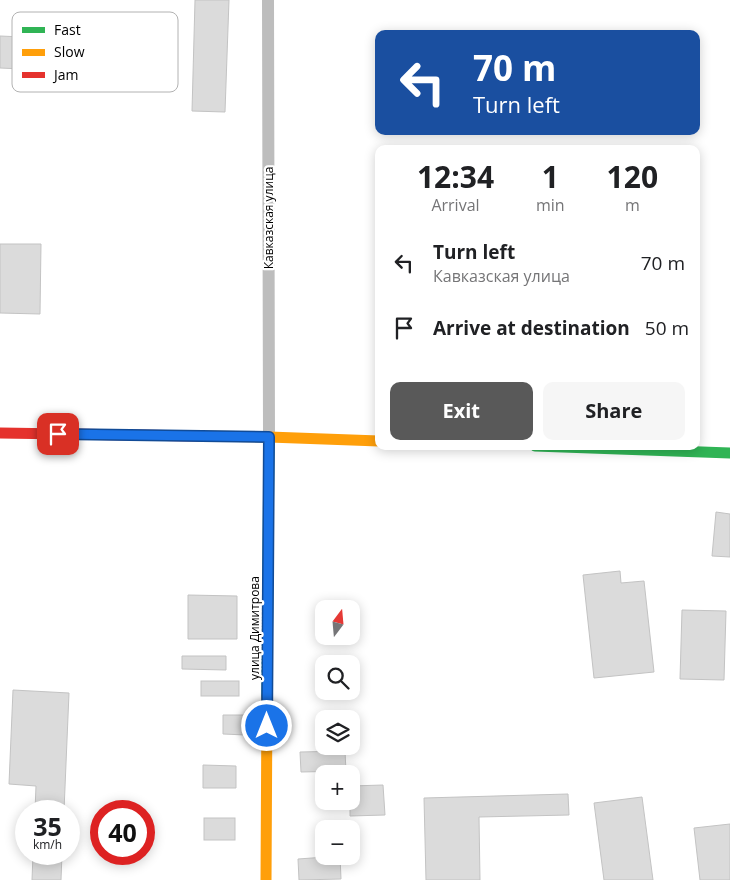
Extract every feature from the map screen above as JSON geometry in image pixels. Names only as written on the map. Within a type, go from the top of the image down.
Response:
[{"type":"main road","points":[[0,433],[269,437],[375,441]]},
{"type":"main road","name":"улица Димитрова","points":[[266,880],[269,437]]},
{"type":"main road","points":[[646,450],[730,453]]},
{"type":"lane","name":"Кавказская улица","points":[[268,0],[269,437]]},
{"type":"building","points":[[195,0],[229,0],[225,112],[192,111]]},
{"type":"building","points":[[0,36],[12,37],[12,69],[0,68]]},
{"type":"building","points":[[0,244],[41,244],[40,314],[0,313]]},
{"type":"building","points":[[716,512],[730,514],[730,557],[712,556]]},
{"type":"building","points":[[620,571],[621,583],[644,581],[654,672],[594,678],[583,575]]},
{"type":"building","points":[[188,595],[237,596],[237,639],[188,639]]},
{"type":"building","points":[[682,610],[726,611],[724,680],[680,679]]},
{"type":"building","points":[[182,656],[226,656],[226,670],[182,669]]},
{"type":"building","points":[[201,681],[239,681],[239,696],[201,696]]},
{"type":"building","points":[[13,690],[69,693],[64,800],[35,800],[36,786],[9,784]]},
{"type":"building","points":[[223,715],[246,715],[246,735],[223,734]]},
{"type":"building","points":[[300,752],[315,752],[315,755],[345,755],[346,765],[315,765],[315,772],[301,772]]},
{"type":"building","points":[[203,765],[236,766],[236,788],[203,788]]},
{"type":"building","points":[[383,785],[385,815],[350,816],[350,810],[360,810],[360,786]]},
{"type":"building","points":[[568,794],[569,815],[479,817],[480,880],[426,880],[424,798]]},
{"type":"building","points":[[642,797],[653,880],[604,880],[594,803]]},
{"type":"building","points":[[204,818],[235,818],[235,840],[204,840]]},
{"type":"building","points":[[730,824],[730,880],[700,880],[694,828]]},
{"type":"building","points":[[315,858],[315,865],[340,865],[341,879],[299,880],[298,859]]},
{"type":"building","points":[[33,865],[62,865],[61,880],[32,880]]},
{"type":"traffic: fast","points":[[267,696],[269,437]]},
{"type":"traffic: fast","points":[[646,450],[730,453]]},
{"type":"traffic: slow","points":[[198,436],[375,441]]},
{"type":"traffic: slow","points":[[266,880],[267,696]]},
{"type":"traffic: jam","points":[[0,433],[198,436]]},
{"type":"route","points":[[58,434],[269,437],[267,726]]}]
